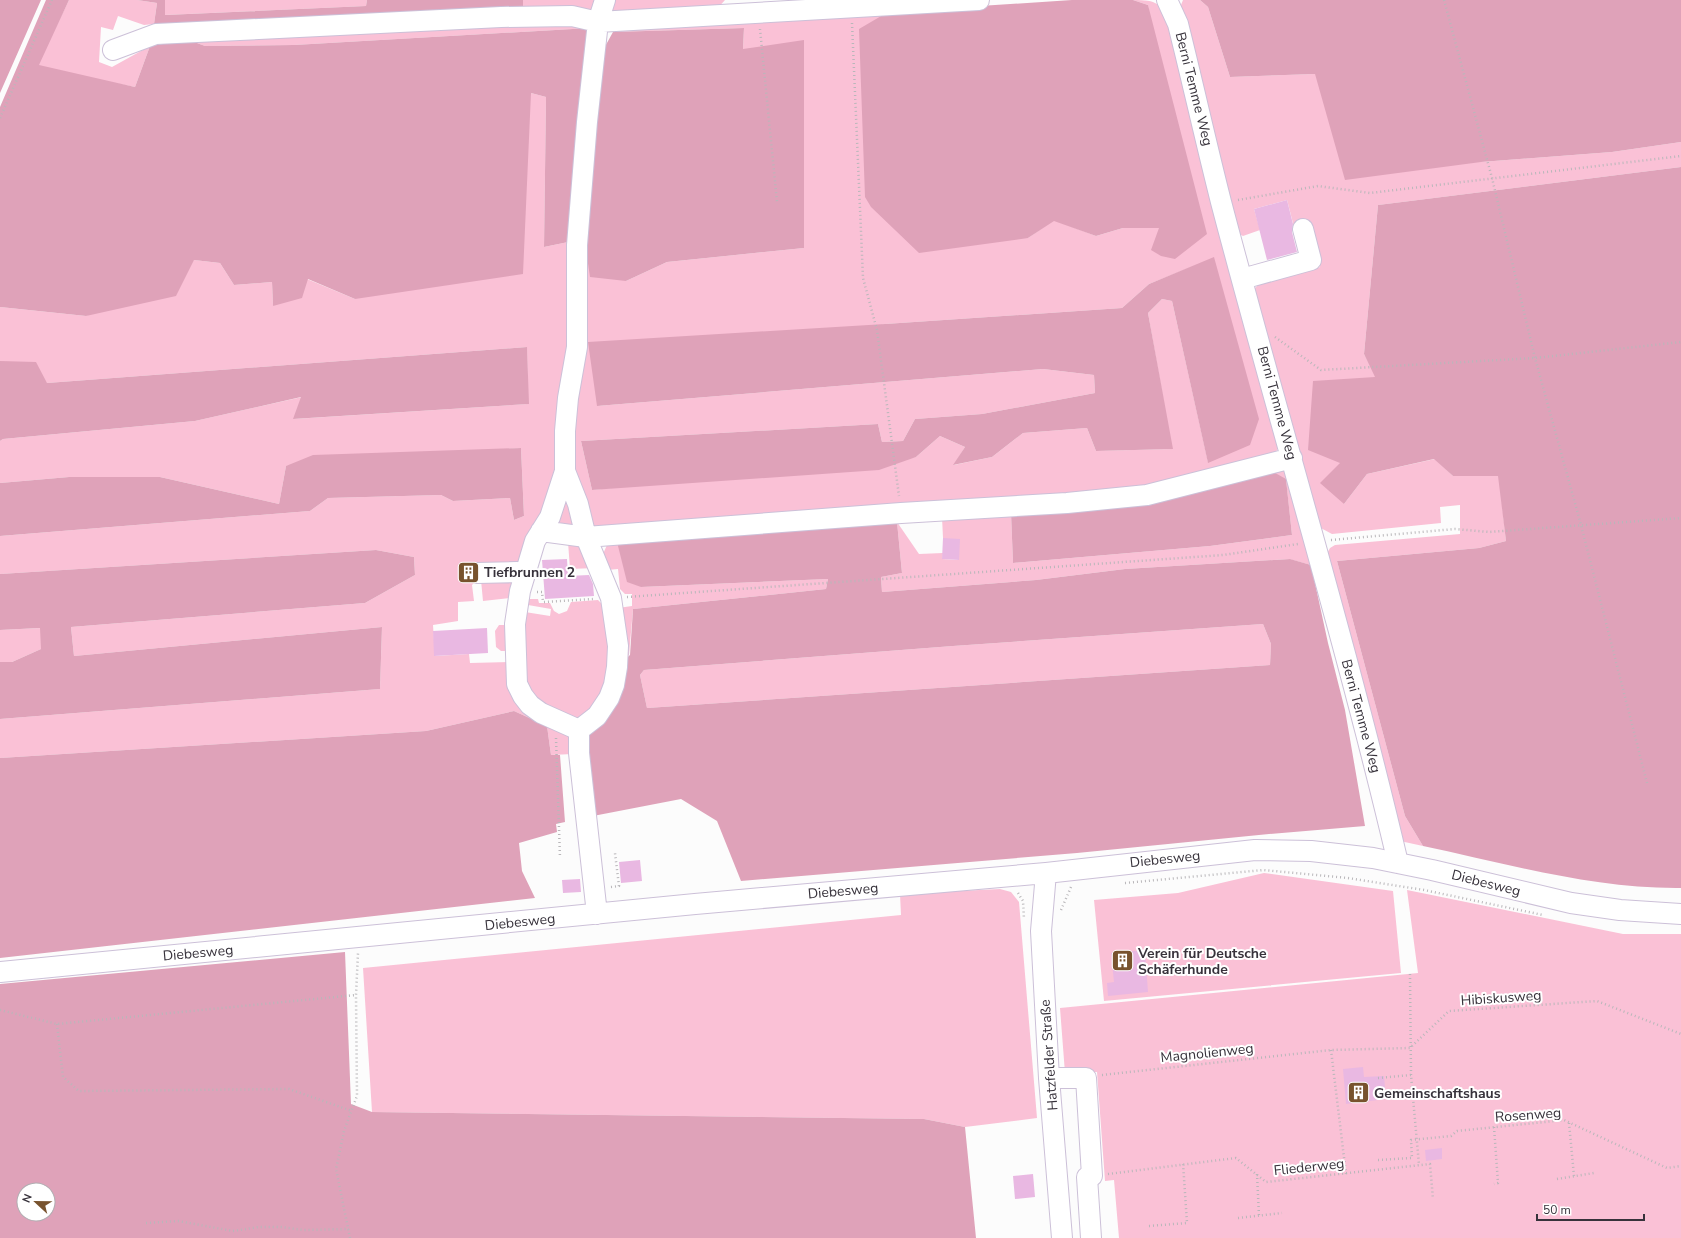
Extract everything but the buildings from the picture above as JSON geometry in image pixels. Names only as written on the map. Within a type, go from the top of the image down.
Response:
[{"type":"street","points":[[579,730],[597,716],[609,698],[614,685],[618,646],[611,598],[586,537],[578,504],[566,471],[565,424],[577,346],[577,245],[587,122],[598,22],[605,0]]},
{"type":"street","points":[[113,50],[156,34],[501,17],[572,16],[598,22],[736,7],[759,12],[863,4],[979,0]]},
{"type":"street","name":"Berni Temme Weg","points":[[1167,0],[1178,24],[1221,202],[1241,242],[1242,279],[1292,458],[1385,806],[1398,864]]},
{"type":"street","points":[[1242,279],[1311,260],[1303,229]]},
{"type":"street","points":[[541,531],[586,537],[1147,496],[1292,458]]},
{"type":"street","points":[[566,471],[550,517],[535,541],[523,583],[515,624],[517,684],[530,705],[579,730]]},
{"type":"street","points":[[477,573],[517,572],[523,583]]},
{"type":"street","points":[[579,730],[579,753],[596,914]]},
{"type":"street","name":"Diebesweg","points":[[0,972],[596,914],[1046,873],[1255,850],[1311,851],[1374,858],[1432,870],[1571,903],[1620,910],[1681,914]]},
{"type":"street","name":"Hatzfelder Straße","points":[[1046,873],[1041,931],[1049,1078],[1062,1238]]},
{"type":"street","points":[[1049,1078],[1086,1078],[1092,1176],[1087,1178],[1091,1238]]},
{"type":"path","points":[[0,118],[52,0]]},
{"type":"path","points":[[1444,0],[1492,178],[1535,358],[1582,525],[1647,783]]},
{"type":"path","points":[[863,4],[851,25],[863,278],[876,330],[901,513]]},
{"type":"path","points":[[759,12],[777,202]]},
{"type":"path","points":[[1221,202],[1318,186],[1370,193],[1681,156]]},
{"type":"path","points":[[1255,323],[1321,370],[1535,358],[1681,342]]},
{"type":"path","points":[[523,583],[542,592],[543,602],[1223,555],[1314,542],[1455,529],[1489,532],[1681,518]]},
{"type":"path","points":[[555,719],[560,858]]},
{"type":"path","points":[[604,888],[619,886],[615,853]]},
{"type":"path","points":[[1122,883],[1263,870],[1348,878],[1424,890],[1547,916]]},
{"type":"path","points":[[1046,873],[1071,887],[1078,887]]},
{"type":"path","points":[[350,1238],[336,1169],[344,1131],[357,1096],[356,995],[358,938]]},
{"type":"path","points":[[1410,974],[1411,1075],[1417,1140],[1420,1165],[1430,1164],[1433,1199]]},
{"type":"path","points":[[0,1010],[57,1024],[356,995]]},
{"type":"path","name":"Hibiskusweg","points":[[1410,1048],[1449,1012],[1597,1001],[1681,1034]]},
{"type":"path","points":[[57,1024],[62,1077],[79,1091],[289,1089],[352,1111]]},
{"type":"path","points":[[1346,1174],[1331,1050],[1410,1048]]},
{"type":"path","name":"Magnolienweg","points":[[1086,1078],[1105,1074],[1331,1050]]},
{"type":"path","points":[[1378,1078],[1411,1075]]},
{"type":"path","name":"Rosenweg","points":[[1417,1140],[1451,1136],[1457,1130],[1564,1120],[1666,1168],[1681,1166]]},
{"type":"path","points":[[1569,1123],[1574,1176]]},
{"type":"path","points":[[1494,1127],[1498,1183],[1494,1184]]},
{"type":"path","points":[[1378,1160],[1412,1158],[1411,1140],[1417,1140]]},
{"type":"path","name":"Fliederweg","points":[[1092,1176],[1236,1158],[1266,1182],[1420,1165]]},
{"type":"path","points":[[1391,1160],[1391,1167]]},
{"type":"path","points":[[1149,1226],[1187,1222],[1182,1164]]},
{"type":"path","points":[[1557,1179],[1594,1173]]},
{"type":"path","points":[[1257,1174],[1259,1216]]},
{"type":"path","points":[[1238,1218],[1282,1213]]},
{"type":"path","points":[[146,1223],[178,1221],[233,1231],[274,1227],[304,1230],[349,1229]]},
{"type":"shaded area","points":[[0,0],[41,0],[0,93]]},
{"type":"shaded area","points":[[46,0],[69,0],[39,65],[135,87],[150,46],[189,40],[205,46],[294,45],[590,28],[573,241],[544,247],[546,97],[531,93],[523,274],[355,299],[308,279],[302,298],[273,306],[272,282],[234,285],[220,263],[194,260],[176,296],[86,316],[0,307],[0,107]]},
{"type":"shaded area","points":[[69,0],[137,0],[157,3],[154,24],[144,25],[118,16],[113,30],[101,27],[99,62],[112,67],[150,46],[135,87],[36,68]]},
{"type":"shaded area","points":[[137,0],[165,0],[165,15],[366,6],[367,0],[523,0],[523,10],[180,26],[154,24],[157,3]]},
{"type":"shaded area","points":[[165,0],[367,0],[366,6],[164,15]]},
{"type":"shaded area","points":[[523,0],[598,0],[592,15],[523,10]]},
{"type":"shaded area","points":[[610,0],[725,0],[716,10],[607,15]]},
{"type":"shaded area","points":[[1072,0],[1133,0],[1148,5],[1207,234],[1175,259],[1161,256],[1151,250],[1159,228],[1123,228],[1096,236],[1054,221],[1028,238],[919,253],[871,207],[865,197],[859,29],[888,12]]},
{"type":"shaded area","points":[[1133,0],[1148,1],[1157,4],[1161,7],[1172,23],[1280,446],[1271,458],[1151,489],[597,530],[588,523],[572,468],[584,236],[626,281],[667,262],[804,248],[743,49],[744,28],[613,32],[621,26],[888,12],[1028,238],[1054,220],[1096,236],[1123,228],[1160,227],[1175,259],[1148,5]],"holes":[[[1214,258],[1208,462],[1172,301],[1162,299],[1148,313],[1172,449],[1096,451],[1087,428],[1023,433],[992,457],[954,465],[965,447],[940,436],[916,457],[592,490],[581,441],[878,424],[882,442],[903,441],[915,419],[982,414],[1095,393],[1094,375],[1043,369],[597,406],[885,324],[1122,308],[1149,284]]]},
{"type":"shaded area","points":[[1183,0],[1200,0],[1208,7],[1230,77],[1315,74],[1481,162],[1612,152],[1681,142],[1681,167],[1378,205],[1364,354],[1376,377],[1340,463],[1344,504],[1367,474],[1435,459],[1453,476],[1499,476],[1506,541],[1479,548],[1337,561],[1405,816],[1423,846],[1400,841],[1324,559],[1330,548],[1335,545],[1460,534],[1460,505],[1440,507],[1441,523],[1332,534],[1317,526],[1253,290],[1258,285],[1320,267],[1309,224],[1294,227],[1287,200],[1254,209],[1260,230],[1243,236],[1237,233],[1179,10]]},
{"type":"shaded area","points":[[1200,0],[1681,0],[1681,142],[1612,152],[1481,162],[1345,180],[1315,74],[1230,77],[1208,7]]},
{"type":"shaded area","points":[[519,21],[590,28],[294,45],[205,46],[189,40]]},
{"type":"shaded area","points":[[744,28],[743,49],[804,40],[804,248],[667,262],[626,281],[590,277],[584,236],[602,52],[613,32]]},
{"type":"shaded area","points":[[531,93],[546,97],[544,247],[573,241],[572,340],[557,479],[518,566],[476,568],[475,563],[462,563],[463,580],[476,581],[472,585],[474,601],[458,602],[458,621],[433,625],[435,656],[469,654],[470,663],[512,662],[514,686],[568,734],[573,754],[551,755],[547,726],[514,711],[426,731],[0,758],[0,719],[380,689],[382,627],[74,656],[71,627],[365,603],[415,575],[414,557],[376,550],[0,574],[0,536],[310,511],[328,498],[441,495],[453,501],[510,498],[514,520],[524,516],[521,448],[286,466],[279,504],[160,477],[69,477],[0,483],[0,441],[3,439],[195,421],[302,397],[294,419],[528,404],[527,347],[47,383],[0,361],[0,307],[86,316],[194,260],[220,263],[234,285],[272,282],[273,306],[307,279],[355,299]]},
{"type":"shaded area","points":[[1681,167],[1681,888],[1648,887],[1584,880],[1423,846],[1405,816],[1337,561],[1479,548],[1506,541],[1498,476],[1453,476],[1434,459],[1367,474],[1344,504],[1320,483],[1340,463],[1308,450],[1313,381],[1375,377],[1364,354],[1378,205]]},
{"type":"shaded area","points":[[1214,257],[1259,419],[1250,445],[1208,463],[1172,301],[1162,299],[1148,313],[1173,449],[1096,451],[1087,428],[1023,433],[992,457],[953,465],[965,447],[940,436],[916,457],[879,470],[592,490],[581,441],[878,424],[882,442],[903,441],[915,419],[982,414],[1095,393],[1094,375],[1043,369],[597,406],[588,342],[1122,308],[1149,284]]},
{"type":"shaded area","points":[[527,347],[529,404],[293,419],[301,397],[195,421],[3,439],[0,441],[0,361],[36,362],[47,383]]},
{"type":"shaded area","points":[[521,448],[524,516],[514,520],[510,498],[453,501],[441,495],[328,498],[310,511],[0,536],[0,483],[69,477],[160,477],[279,504],[286,466],[313,455]]},
{"type":"shaded area","points":[[1268,469],[1283,470],[1289,477],[1311,565],[1289,559],[1125,569],[1036,580],[882,592],[881,577],[902,573],[897,522],[919,554],[943,553],[942,559],[959,560],[943,538],[942,517],[1011,513],[1013,563],[1210,546],[1292,535],[1286,480]]},
{"type":"shaded area","points":[[1268,469],[1286,479],[1292,535],[1210,546],[1013,563],[1011,513]]},
{"type":"shaded area","points":[[565,484],[577,527],[554,527]]},
{"type":"shaded area","points":[[897,522],[902,573],[881,577],[882,592],[1036,580],[1125,569],[1290,559],[1311,565],[1328,643],[1345,710],[1365,826],[1077,853],[741,881],[717,821],[681,799],[593,816],[586,734],[621,663],[630,655],[633,609],[826,589],[828,579],[641,587],[627,582],[617,542]],"holes":[[[1263,624],[1271,644],[1270,665],[647,708],[640,675],[644,670]]]},
{"type":"shaded area","points":[[615,539],[641,587],[828,579],[826,589],[633,609],[629,655],[621,663],[618,608],[632,606],[632,594],[625,594],[620,589],[618,569],[607,570],[603,554],[607,545]]},
{"type":"shaded area","points":[[568,542],[580,546],[595,568],[570,569]]},
{"type":"shaded area","points":[[376,550],[414,557],[415,575],[365,603],[71,627],[74,656],[382,627],[380,689],[0,719],[0,662],[12,662],[41,649],[40,628],[0,630],[0,574]]},
{"type":"shaded area","points":[[508,579],[518,587],[510,598],[483,601],[481,580]]},
{"type":"shaded area","points":[[525,599],[538,599],[539,603],[550,603],[554,611],[559,614],[567,611],[571,602],[598,600],[608,610],[614,657],[593,713],[572,721],[524,690],[525,612],[550,616],[551,609],[528,605]]},
{"type":"shaded area","points":[[1263,624],[1271,644],[1270,665],[647,708],[640,675],[644,670]]},
{"type":"shaded area","points":[[499,625],[506,625],[506,651],[501,651],[496,647],[495,631]]},
{"type":"shaded area","points":[[41,628],[41,649],[12,662],[0,662],[0,630]]},
{"type":"shaded area","points":[[514,711],[547,726],[551,755],[560,755],[565,822],[556,824],[557,832],[519,843],[522,871],[535,898],[0,958],[0,758],[426,731]]},
{"type":"shaded area","points":[[1264,873],[1393,891],[1401,973],[1104,1001],[1094,900],[1178,893]]},
{"type":"shaded area","points":[[1000,889],[1011,892],[1019,902],[1037,1118],[965,1127],[924,1119],[372,1112],[363,968],[901,915],[900,894]]},
{"type":"shaded area","points":[[1407,890],[1623,934],[1681,934],[1681,1238],[1119,1238],[1114,1180],[1105,1181],[1097,1072],[1065,1073],[1060,1008],[1418,973]]},
{"type":"shaded area","points":[[345,952],[351,1104],[372,1112],[924,1119],[965,1127],[976,1238],[0,1238],[0,984]]},
{"type":"place","name":"Tiefbrunnen 2","points":[[469,572]]},
{"type":"place","name":"Verein für Deutsche Schäferhunde","points":[[1122,961]]},
{"type":"place","name":"Gemeinschaftshaus","points":[[1359,1093]]}]
